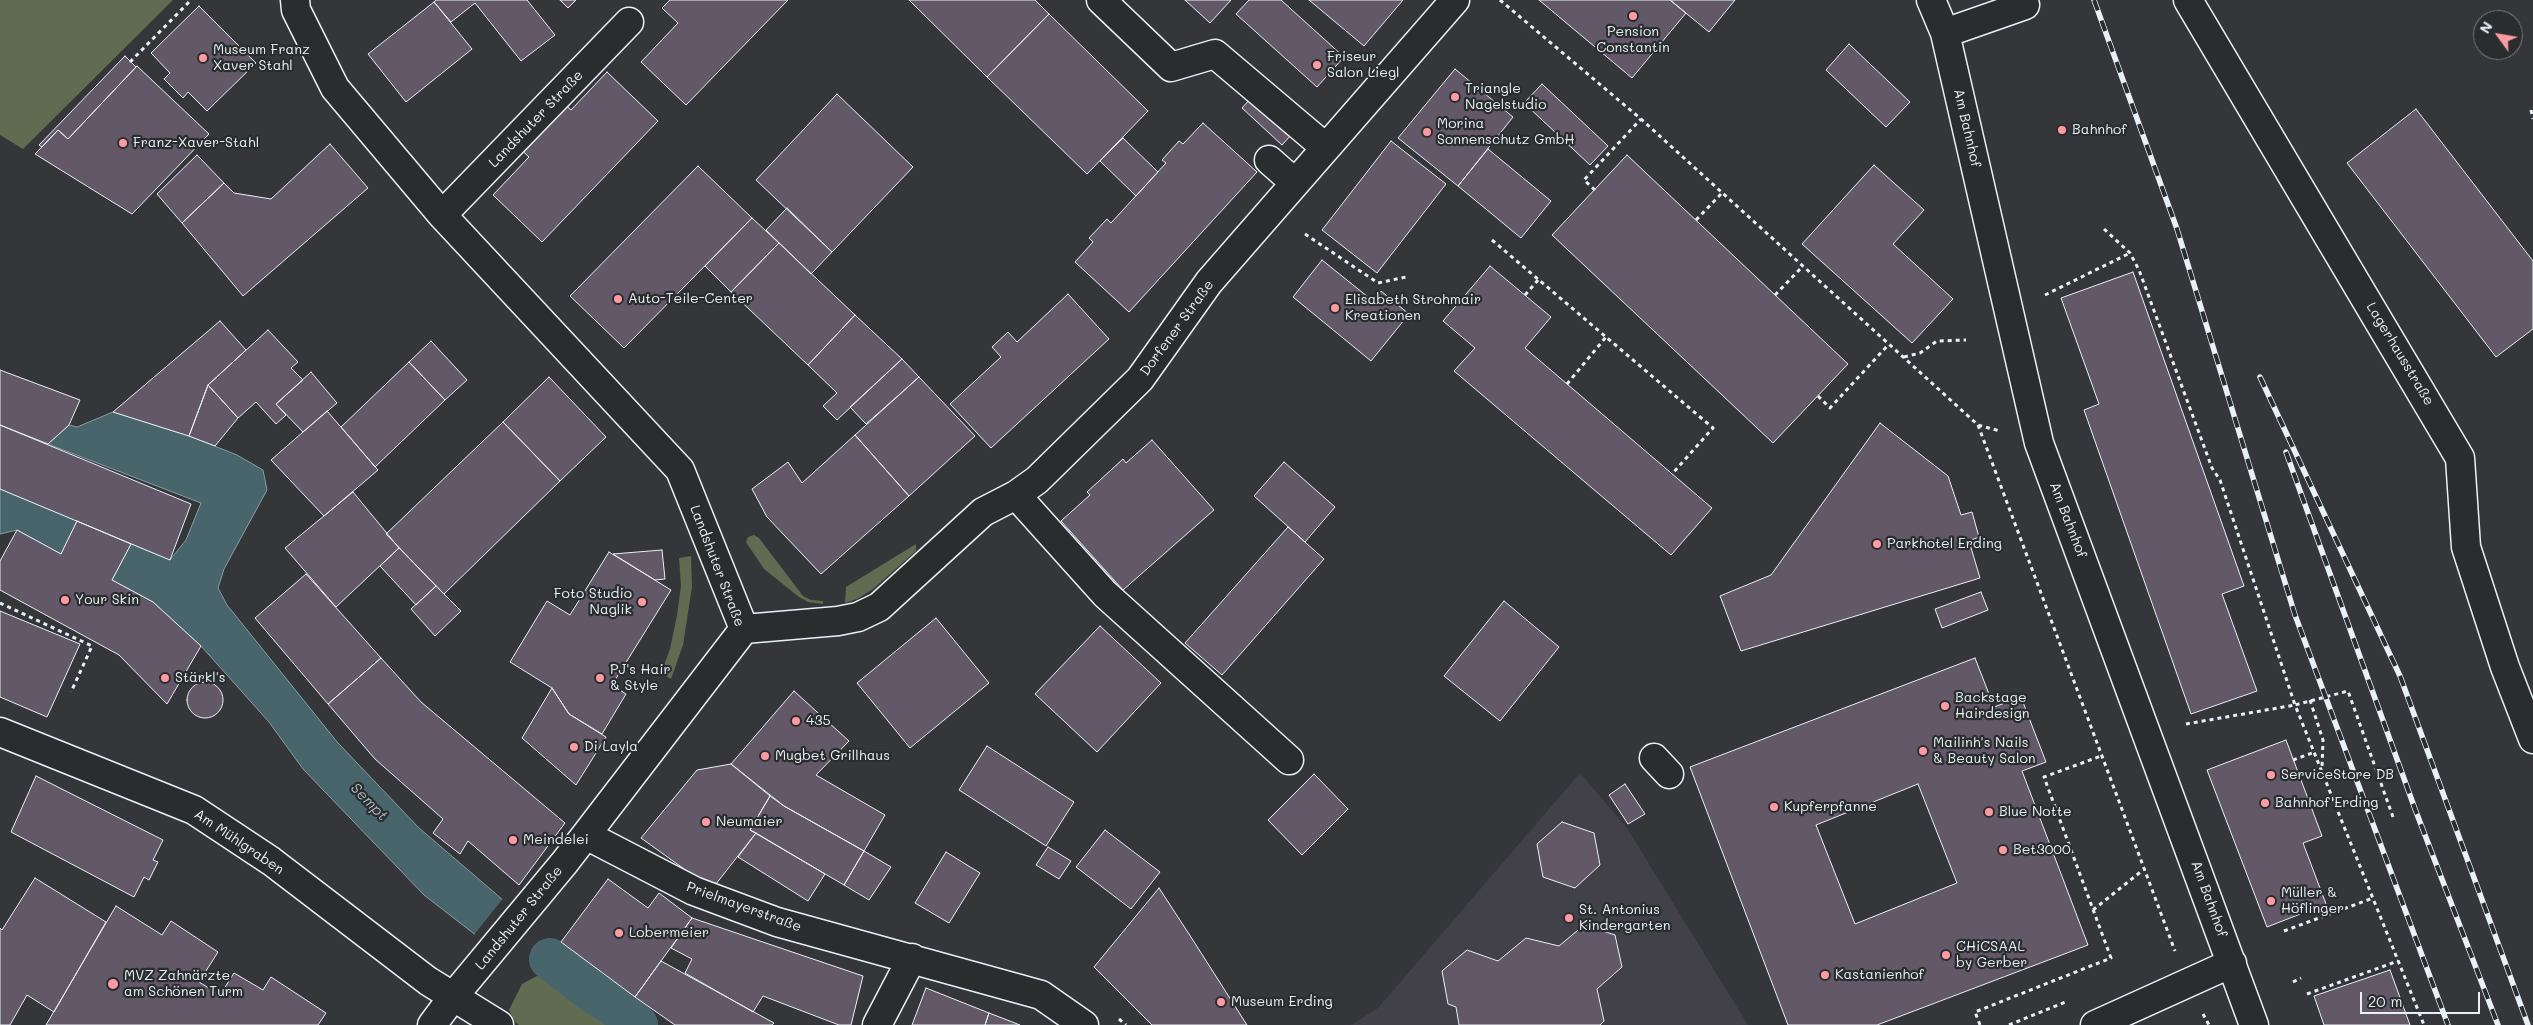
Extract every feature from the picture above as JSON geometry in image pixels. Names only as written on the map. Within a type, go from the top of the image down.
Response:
[{"type":"street","name":"Landshuter Straße","points":[[296,0],[296,10],[336,88],[437,208],[680,470],[744,629],[586,835],[432,1025]]},
{"type":"street","points":[[1101,0],[1172,67],[1215,54],[1326,148]]},
{"type":"street","name":"Dorfener Straße","points":[[744,629],[829,622],[858,617],[879,607],[983,512],[1016,495],[1037,480],[1140,379],[1209,282],[1455,0]]},
{"type":"street","name":"Am Bahnhof","points":[[1931,0],[1946,33],[2038,443],[2254,1025]]},
{"type":"street","name":"Lagerhausstraße","points":[[2188,0],[2460,458],[2466,547],[2505,666],[2533,739]]},
{"type":"street","points":[[1946,33],[2025,5]]},
{"type":"street","name":"Landshuter Straße","points":[[437,208],[629,22]]},
{"type":"street","points":[[437,208],[481,152]]},
{"type":"street","points":[[1269,160],[1295,183]]},
{"type":"street","points":[[1016,495],[1105,594],[1289,760]]},
{"type":"street","name":"Am Mühlgraben","points":[[0,732],[194,810],[271,861],[452,998],[499,1025]]},
{"type":"street","name":"Prielmayerstraße","points":[[586,835],[694,891],[777,922],[1042,995],[1084,1025]]},
{"type":"street","points":[[877,1025],[912,958]]},
{"type":"street","points":[[2095,1025],[2232,963]]},
{"type":"path","points":[[130,62],[191,0]]},
{"type":"path","points":[[1500,0],[1641,119],[1978,425],[2038,443]]},
{"type":"path","points":[[2532,109],[2533,119]]},
{"type":"path","points":[[1594,190],[1584,180],[1641,119]]},
{"type":"path","points":[[1696,220],[1722,193]]},
{"type":"path","points":[[2104,229],[2130,254],[2139,270],[2212,468],[2220,480],[2295,705],[2424,1025]]},
{"type":"path","points":[[1305,234],[1378,283],[1406,277]]},
{"type":"path","points":[[1492,240],[1713,428],[1672,474]]},
{"type":"path","points":[[2045,295],[2130,254]]},
{"type":"path","points":[[1775,294],[1803,266]]},
{"type":"path","points":[[1525,295],[1538,280]]},
{"type":"path","points":[[1567,384],[1606,337]]},
{"type":"path","points":[[1904,358],[1920,352],[1937,341],[1966,340]]},
{"type":"path","points":[[1818,396],[1830,408],[1889,344]]},
{"type":"path","points":[[1978,425],[2143,870],[2177,956]]},
{"type":"path","points":[[0,604],[92,646],[71,692]]},
{"type":"path","points":[[2186,724],[2295,705],[2348,691],[2393,816]]},
{"type":"path","points":[[2310,700],[2323,740],[2322,770]]},
{"type":"path","points":[[2293,760],[2315,752]]},
{"type":"path","points":[[1980,1025],[1975,1012],[2111,958],[2044,777],[2101,756]]},
{"type":"path","points":[[2142,865],[2148,862]]},
{"type":"path","points":[[2093,910],[2143,870]]},
{"type":"path","points":[[2284,931],[2373,898]]},
{"type":"path","points":[[2307,994],[2398,961]]},
{"type":"path","points":[[2293,982],[2301,978]]},
{"type":"shaded area","name":"St. Antonius Kindergarten","points":[[1580,773],[1627,828],[1748,1025],[1351,1025],[1378,1008]]},
{"type":"green space","points":[[0,0],[173,0],[23,149],[0,135]]},
{"type":"green space","points":[[754,535],[759,538],[803,596],[811,600],[823,601],[823,604],[808,602],[799,597],[764,569],[746,542],[748,537]]},
{"type":"green space","points":[[916,544],[916,551],[873,589],[857,599],[845,603],[846,587]]},
{"type":"green space","points":[[691,556],[692,587],[683,645],[671,679],[661,673],[670,649],[677,615],[681,586],[679,558]]},
{"type":"green space","points":[[541,974],[608,1025],[519,1025],[515,1022],[509,1010],[522,984]]},
{"type":"water","points":[[113,412],[189,436],[237,455],[263,470],[267,490],[224,569],[218,588],[227,605],[338,743],[419,828],[587,972],[595,994],[582,992],[540,967],[513,964],[424,895],[303,769],[269,722],[201,646],[153,602],[112,580],[131,544],[170,560],[186,540],[201,503],[48,444],[69,425],[77,427]]},
{"type":"water","points":[[0,489],[77,521],[61,554],[17,530],[0,534]]},
{"type":"pier","points":[[505,896],[553,939],[529,968],[512,967],[473,936]]},
{"type":"building","points":[[436,0],[527,0],[555,35],[521,61],[475,3],[451,22],[434,2]]},
{"type":"building","points":[[560,0],[576,0],[568,8]]},
{"type":"building","points":[[670,0],[788,0],[686,105],[641,62],[678,23],[662,8]]},
{"type":"building","points":[[909,0],[1035,0],[1049,14],[987,77]]},
{"type":"building","points":[[1185,0],[1231,0],[1210,23]]},
{"type":"building","points":[[1249,0],[1281,0],[1344,57],[1317,87],[1236,14]]},
{"type":"building","points":[[1309,0],[1403,0],[1364,46]]},
{"type":"building","points":[[1539,0],[1670,0],[1686,13],[1632,78]]},
{"type":"building","points":[[1670,0],[1735,0],[1709,32]]},
{"type":"building","points":[[434,2],[472,49],[406,102],[368,54]]},
{"type":"building","points":[[199,6],[256,63],[207,111],[188,92],[183,98],[164,79],[170,73],[151,53]]},
{"type":"building","points":[[1049,14],[1148,111],[1087,174],[987,77]]},
{"type":"building","points":[[1849,44],[1910,102],[1886,127],[1826,70]]},
{"type":"building","points":[[125,56],[136,67],[68,139],[58,130],[42,147],[39,145]]},
{"type":"building","name":"Franz-Xaver-Stahl","points":[[137,66],[209,134],[132,214],[35,154],[58,130],[68,139]]},
{"type":"building","points":[[1455,69],[1513,117],[1458,186],[1398,138]]},
{"type":"building","points":[[607,72],[658,121],[542,242],[493,195],[529,157],[516,145],[559,99],[571,110]]},
{"type":"building","points":[[1542,84],[1608,146],[1590,165],[1524,103]]},
{"type":"building","points":[[837,94],[913,167],[832,252],[756,180]]},
{"type":"building","points":[[1251,98],[1291,135],[1282,145],[1242,108]]},
{"type":"building","points":[[2416,109],[2533,261],[2533,329],[2496,357],[2347,163]]},
{"type":"building","points":[[1203,123],[1257,172],[1129,312],[1075,262],[1093,242],[1089,238],[1107,219],[1111,223],[1166,163],[1162,160],[1179,141],[1183,144]]},
{"type":"building","points":[[1123,138],[1158,172],[1136,196],[1100,161]]},
{"type":"building","points":[[1391,141],[1446,184],[1377,273],[1322,230]]},
{"type":"building","points":[[330,144],[368,188],[243,296],[182,223],[224,183],[234,193],[271,199]]},
{"type":"building","points":[[1488,149],[1551,201],[1521,238],[1458,186]]},
{"type":"building","points":[[197,155],[224,183],[182,223],[157,194]]},
{"type":"building","points":[[1627,155],[1848,364],[1773,443],[1552,235]]},
{"type":"building","points":[[1874,165],[1924,210],[1893,244],[1953,299],[1912,343],[1802,244]]},
{"type":"building","points":[[698,166],[752,218],[624,348],[570,296]]},
{"type":"building","points":[[787,208],[832,252],[811,274],[766,230]]},
{"type":"building","points":[[752,218],[779,243],[731,292],[705,266]]},
{"type":"building","points":[[779,243],[855,315],[808,365],[731,292]]},
{"type":"building","points":[[1322,260],[1373,301],[1381,291],[1409,314],[1371,361],[1293,297]]},
{"type":"building","points":[[1490,266],[1551,317],[1525,348],[1712,508],[1671,555],[1454,371],[1475,348],[1443,321]]},
{"type":"building","points":[[2133,272],[2244,586],[2222,594],[2257,691],[2191,714],[2084,410],[2099,404],[2061,298]]},
{"type":"building","points":[[1068,294],[1109,339],[991,448],[950,404],[1001,357],[992,347],[1008,332],[1017,342]]},
{"type":"building","points":[[855,315],[902,359],[837,420],[823,406],[837,393],[808,365]]},
{"type":"building","points":[[220,321],[246,350],[208,385],[189,436],[113,412]]},
{"type":"building","points":[[268,330],[298,362],[291,368],[303,380],[276,404],[286,415],[276,424],[256,402],[238,418],[208,385]]},
{"type":"building","points":[[431,341],[467,380],[445,400],[409,362]]},
{"type":"building","points":[[902,359],[919,377],[866,424],[850,407]]},
{"type":"building","points":[[409,362],[445,400],[375,467],[341,427]]},
{"type":"building","points":[[0,370],[80,400],[69,425],[48,444],[0,425]]},
{"type":"building","points":[[311,372],[337,403],[303,432],[276,404]]},
{"type":"building","points":[[549,377],[606,437],[560,481],[503,422]]},
{"type":"building","points":[[919,377],[975,436],[909,496],[855,435]]},
{"type":"building","points":[[208,385],[238,418],[215,446],[189,436]]},
{"type":"building","points":[[327,411],[378,470],[324,516],[271,460]]},
{"type":"building","points":[[503,422],[560,481],[444,594],[386,534]]},
{"type":"building","points":[[1880,423],[1948,476],[1961,515],[1972,512],[1979,537],[1969,541],[1980,578],[1741,651],[1720,596],[1771,575]]},
{"type":"building","points":[[0,425],[191,504],[170,560],[0,489]]},
{"type":"building","points":[[855,435],[909,496],[821,574],[767,517],[752,489],[788,462],[802,483]]},
{"type":"building","points":[[1152,440],[1214,510],[1123,590],[1061,521],[1090,495],[1087,492],[1123,459],[1126,463]]},
{"type":"building","points":[[1284,462],[1335,507],[1305,542],[1254,496]]},
{"type":"building","points":[[353,492],[399,548],[336,607],[285,548]]},
{"type":"building","points":[[77,521],[131,544],[112,580],[153,602],[201,646],[167,704],[119,655],[0,590],[0,561],[17,530],[61,554]]},
{"type":"building","points":[[1288,527],[1324,559],[1222,675],[1185,643]]},
{"type":"building","points":[[399,548],[436,586],[416,605],[380,566]]},
{"type":"building","points":[[662,550],[665,579],[655,580],[613,554]]},
{"type":"building","points":[[609,552],[671,590],[612,685],[626,694],[602,734],[569,714],[552,688],[510,662],[547,601],[570,615]]},
{"type":"building","points":[[306,574],[381,658],[328,704],[255,618]]},
{"type":"building","points":[[436,586],[461,611],[435,636],[411,609]]},
{"type":"building","points":[[1981,592],[1988,610],[1942,628],[1935,609]]},
{"type":"building","points":[[1504,601],[1559,647],[1500,721],[1444,676]]},
{"type":"building","points":[[0,611],[80,644],[47,717],[0,697]]},
{"type":"building","points":[[936,618],[989,683],[910,748],[857,683]]},
{"type":"building","points":[[1100,626],[1161,683],[1097,752],[1035,694]]},
{"type":"building","points":[[381,658],[421,702],[565,823],[519,885],[468,841],[460,854],[433,833],[443,819],[375,759],[328,704]]},
{"type":"building","points":[[1975,658],[1994,707],[2021,697],[2046,762],[2022,771],[2088,945],[1877,1025],[1788,1025],[1690,767]],"holes":[[[1918,784],[1957,883],[1855,924],[1816,825]]]},
{"type":"building","points":[[205,682],[212,683],[218,687],[222,693],[222,707],[218,713],[212,717],[205,718],[198,717],[192,713],[188,707],[187,700],[188,693],[192,687],[198,683]]},
{"type":"building","points":[[552,688],[569,714],[606,737],[576,785],[522,738]]},
{"type":"building","points":[[794,691],[849,741],[816,775],[885,815],[864,851],[784,806],[731,764]]},
{"type":"building","name":"Bahnhof Erding","points":[[2286,740],[2322,836],[2303,843],[2326,904],[2267,927],[2207,770]]},
{"type":"building","points":[[987,746],[1074,802],[1046,846],[959,790]]},
{"type":"building","points":[[731,764],[770,796],[750,830],[756,833],[712,889],[641,838],[697,770]]},
{"type":"building","points":[[1314,774],[1348,809],[1302,855],[1268,820]]},
{"type":"building","points":[[36,776],[163,840],[153,860],[158,862],[149,880],[144,877],[134,897],[11,832]]},
{"type":"building","points":[[1625,784],[1645,814],[1628,824],[1609,795]]},
{"type":"building","points":[[770,796],[784,806],[864,851],[844,885],[750,830]]},
{"type":"building","points":[[1562,822],[1594,833],[1600,865],[1575,888],[1543,877],[1537,844]]},
{"type":"building","points":[[1105,830],[1160,872],[1131,909],[1076,867]]},
{"type":"building","points":[[756,833],[825,874],[808,901],[738,857]]},
{"type":"building","points":[[1048,847],[1071,861],[1059,879],[1036,865]]},
{"type":"building","points":[[864,851],[891,867],[869,900],[844,885]]},
{"type":"building","points":[[946,852],[980,873],[949,923],[915,903]]},
{"type":"building","points":[[35,878],[106,922],[54,1012],[27,995],[10,1025],[0,1025],[0,928],[2,930]]},
{"type":"building","points":[[608,879],[648,908],[659,893],[692,918],[635,997],[561,942]]},
{"type":"building","points":[[1159,888],[1247,1025],[1152,1025],[1094,967]]},
{"type":"building","points":[[116,906],[162,935],[171,921],[218,952],[199,982],[220,995],[234,973],[263,990],[271,977],[326,1013],[318,1025],[46,1025]]},
{"type":"building","points":[[692,918],[863,976],[851,1025],[839,1025],[763,996],[753,1012],[685,973],[692,959],[671,948]]},
{"type":"building","points":[[1584,925],[1615,935],[1622,967],[1597,989],[1604,1021],[1600,1025],[1459,1025],[1456,1007],[1448,1004],[1442,971],[1467,950],[1498,961],[1526,938],[1559,946]]},
{"type":"building","points":[[661,961],[774,1023],[772,1025],[675,1025],[635,997]]},
{"type":"building","points":[[2390,970],[2410,1025],[2324,1025],[2314,996]]},
{"type":"building","points":[[926,988],[989,1013],[985,1025],[912,1025]]},
{"type":"building","points":[[989,1013],[1020,1025],[985,1025]]},
{"type":"waterway","name":"Sempt","points":[[550,959],[595,994],[614,1005],[637,1025]]},
{"type":"railway","points":[[2094,0],[2177,229],[2295,615],[2448,1025]]},
{"type":"railway","points":[[2260,377],[2400,676],[2528,1025]]},
{"type":"railway","points":[[2286,452],[2415,809],[2498,1025]]},
{"type":"place","name":"Pension Constantin","points":[[1633,16]]},
{"type":"place","name":"Museum Franz Xaver Stahl","points":[[203,58]]},
{"type":"place","name":"Friseur Salon Liegl","points":[[1317,65]]},
{"type":"place","name":"Triangle Nagelstudio","points":[[1455,97]]},
{"type":"place","name":"Bahnhof","points":[[2062,130]]},
{"type":"place","name":"Morina Sonnenschutz GmbH","points":[[1427,132]]},
{"type":"place","name":"Franz-Xaver-Stahl","points":[[123,143]]},
{"type":"place","name":"Auto-Teile-Center","points":[[618,299]]},
{"type":"place","name":"Elisabeth Strohmair Kreationen","points":[[1335,308]]},
{"type":"place","name":"Parkhotel Erding","points":[[1877,544]]},
{"type":"place","name":"Your Skin","points":[[65,600]]},
{"type":"place","name":"Foto Studio Naglik","points":[[642,602]]},
{"type":"place","name":"Stärkl's","points":[[165,678]]},
{"type":"place","name":"PJ's Hair & Style","points":[[600,678]]},
{"type":"place","name":"Backstage Hairdesign","points":[[1945,706]]},
{"type":"place","name":"435","points":[[796,721]]},
{"type":"place","name":"Di Layla","points":[[574,747]]},
{"type":"place","name":"Mailinh's Nails & Beauty Salon","points":[[1923,751]]},
{"type":"place","name":"Mugbet Grillhaus","points":[[765,756]]},
{"type":"place","name":"ServiceStore DB","points":[[2271,775]]},
{"type":"place","name":"Bahnhof Erding","points":[[2265,803]]},
{"type":"place","name":"Kupferpfanne","points":[[1774,807]]},
{"type":"place","name":"Blue Notte","points":[[1989,812]]},
{"type":"place","name":"Neumaier","points":[[706,822]]},
{"type":"place","name":"Meindelei","points":[[513,840]]},
{"type":"place","name":"Bet3000","points":[[2003,850]]},
{"type":"place","name":"Müller & Höflinger","points":[[2271,901]]},
{"type":"place","name":"St. Antonius Kindergarten","points":[[1569,918]]},
{"type":"place","name":"Lobermeier","points":[[619,933]]},
{"type":"place","name":"CHiCSAAL by Gerber","points":[[1946,955]]},
{"type":"place","name":"Kastanienhof","points":[[1825,975]]},
{"type":"place","name":"MVZ Zahnärzte am Schönen Turm","points":[[113,984]]},
{"type":"place","name":"Museum Erding","points":[[1221,1002]]}]
